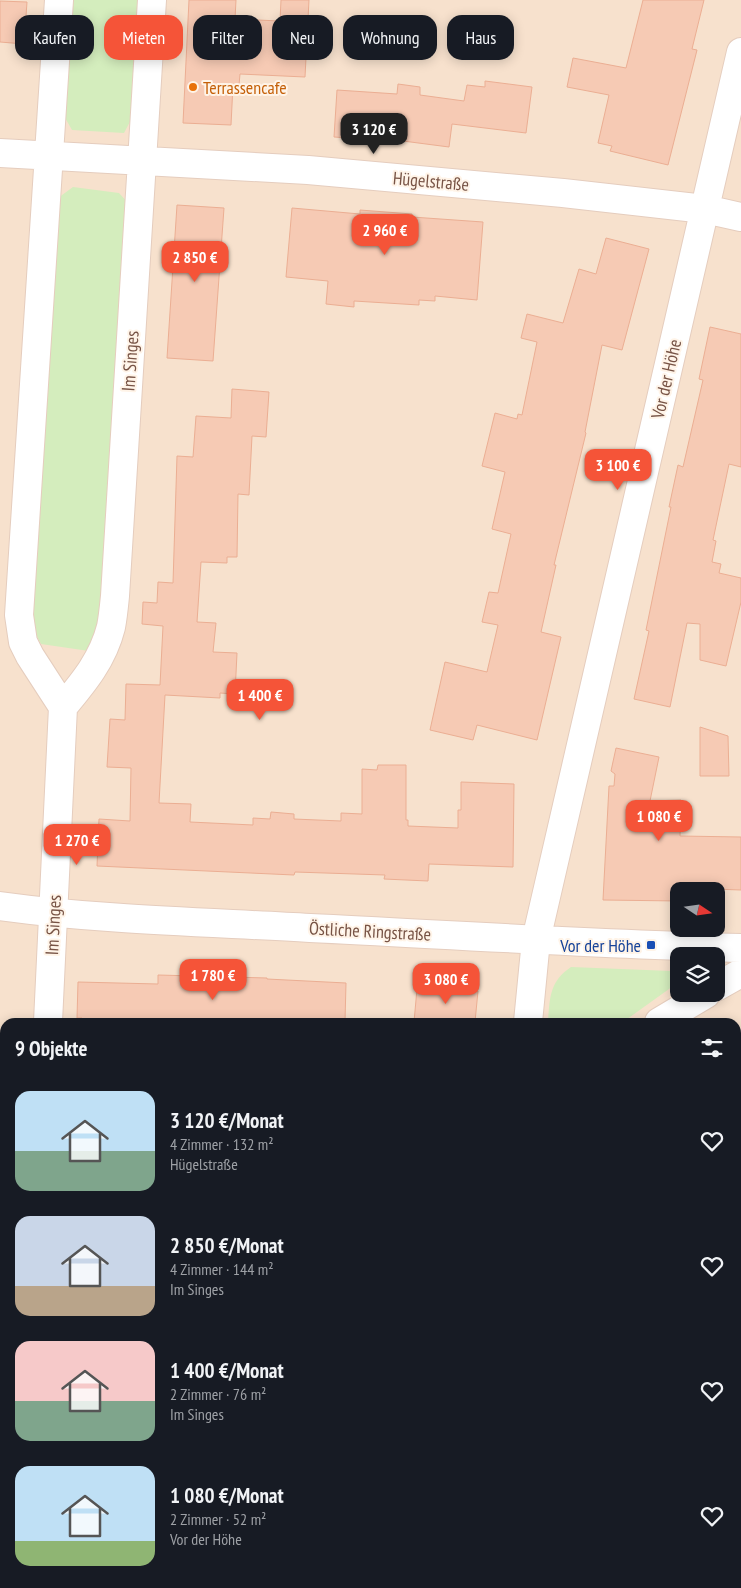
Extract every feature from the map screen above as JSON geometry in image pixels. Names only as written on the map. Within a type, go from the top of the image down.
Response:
[{"type":"street","points":[[59,0],[19,615],[23,642],[63,707]]},
{"type":"street","name":"Im Singes","points":[[48,1018],[63,707],[92,670],[101,655],[111,626],[115,596],[152,0]]},
{"type":"street","name":"Vor der Höhe","points":[[528,1018],[536,940],[741,52]]},
{"type":"street","name":"Hügelstraße","points":[[0,153],[50,154],[308,170],[563,193],[705,209],[741,217]]},
{"type":"street","name":"Östliche Ringstraße","points":[[0,906],[53,913],[536,940],[741,948]]},
{"type":"street","points":[[725,982],[741,972]]},
{"type":"street","points":[[667,1018],[693,1002]]},
{"type":"shaded area","points":[[0,0],[71,0],[79,15],[15,15],[15,60],[94,60],[94,43],[133,116],[135,60],[183,60],[183,15],[137,15],[138,0],[741,0],[741,1018],[0,1018]]},
{"type":"green space","points":[[71,0],[138,0],[137,15],[104,15],[104,60],[135,60],[133,116],[124,133],[72,130],[64,116],[67,60],[94,60],[94,15],[70,15]]},
{"type":"green space","points":[[73,187],[119,193],[129,204],[102,634],[89,651],[41,644],[30,623],[58,198]]},
{"type":"green space","points":[[571,967],[670,971],[670,988],[629,1018],[548,1018],[550,998],[558,979]]},
{"type":"building","points":[[189,0],[236,0],[235,15],[193,15],[193,60],[262,60],[262,20],[272,21],[272,60],[306,60],[305,77],[240,74],[239,85],[233,85],[231,125],[183,123]]},
{"type":"building","points":[[281,0],[309,0],[308,15],[280,15]]},
{"type":"building","points":[[643,0],[704,0],[692,49],[697,50],[668,165],[610,151],[612,146],[598,143],[609,95],[567,87],[573,58],[626,68]]},
{"type":"building","points":[[0,1],[27,2],[26,15],[15,15],[15,43],[0,42]]},
{"type":"building","points":[[485,81],[532,87],[526,133],[452,124],[449,147],[380,138],[379,140],[334,137],[337,90],[397,94],[398,84],[420,87],[420,95],[464,101],[467,85],[485,87]]},
{"type":"building","points":[[177,205],[224,208],[213,361],[167,358]]},
{"type":"building","points":[[292,208],[360,214],[360,210],[412,214],[412,217],[483,222],[477,300],[435,296],[435,301],[419,300],[419,305],[354,301],[354,307],[326,304],[328,281],[286,277]]},
{"type":"building","points":[[606,238],[649,249],[622,350],[602,345],[586,433],[554,565],[556,565],[541,632],[561,637],[537,740],[477,725],[473,740],[430,730],[445,662],[487,672],[498,625],[482,622],[489,592],[498,593],[511,534],[492,529],[505,472],[482,466],[495,413],[517,419],[518,414],[522,415],[537,342],[521,338],[527,314],[563,323],[579,269],[596,274]]},
{"type":"building","points":[[710,327],[741,334],[741,467],[729,464],[713,540],[716,541],[712,562],[721,564],[719,573],[741,578],[741,602],[726,666],[700,660],[700,624],[687,623],[670,707],[634,699],[649,631],[646,630],[671,507],[669,507],[678,465],[683,467],[703,380],[699,379]]},
{"type":"building","points":[[232,389],[269,392],[266,437],[252,436],[249,495],[238,494],[237,557],[227,557],[227,563],[201,562],[197,622],[216,623],[213,652],[237,653],[235,694],[220,693],[220,698],[165,695],[159,803],[191,804],[190,822],[253,825],[253,818],[270,819],[271,812],[294,814],[294,819],[341,821],[341,813],[362,814],[362,769],[377,770],[378,765],[406,765],[406,820],[408,820],[408,826],[458,828],[458,810],[461,810],[461,782],[514,784],[513,867],[429,864],[428,881],[384,879],[385,875],[295,872],[294,875],[97,866],[99,819],[130,821],[131,768],[107,767],[110,719],[125,720],[126,684],[160,685],[163,626],[142,624],[143,602],[157,603],[158,582],[173,583],[177,456],[193,457],[196,416],[231,418]]},
{"type":"building","points":[[700,727],[728,736],[729,776],[700,776]]},
{"type":"building","points":[[616,748],[659,757],[650,801],[681,800],[680,836],[741,837],[741,890],[725,889],[725,882],[670,882],[670,901],[603,900],[609,786],[614,786],[615,774],[611,771]]},
{"type":"building","points":[[158,975],[267,978],[346,983],[345,1018],[77,1018],[78,982],[158,984]]},
{"type":"building","points":[[425,986],[478,991],[475,1018],[414,1018],[417,989],[425,990]]},
{"type":"place","name":"Terrassencafe","points":[[193,87]]},
{"type":"place","name":"Vor der Höhe","points":[[651,945]]}]
